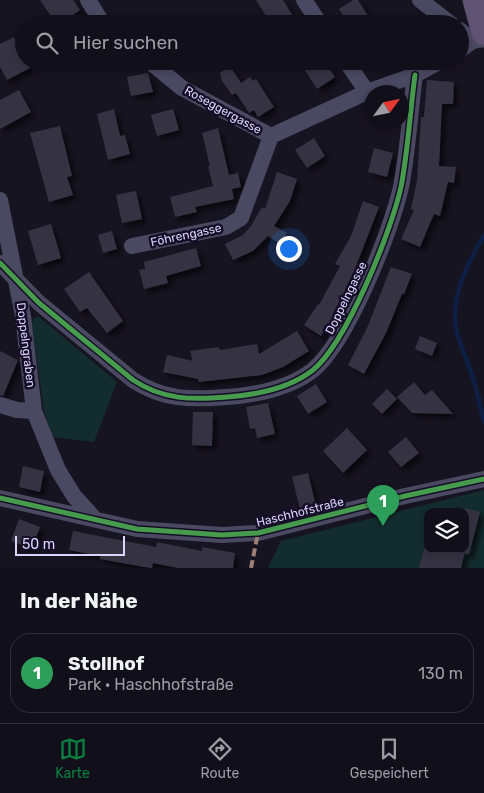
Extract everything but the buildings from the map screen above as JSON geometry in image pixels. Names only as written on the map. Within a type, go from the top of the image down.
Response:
[{"type":"main road","points":[[475,0],[475,41]]},
{"type":"street","points":[[88,0],[97,15]]},
{"type":"street","points":[[304,0],[314,15]]},
{"type":"street","points":[[420,0],[439,15]]},
{"type":"street","name":"Roseggergasse","points":[[160,70],[182,88],[271,136],[364,93]]},
{"type":"street","points":[[352,70],[364,89]]},
{"type":"street","name":"Roseggergasse","points":[[386,85],[424,70]]},
{"type":"street","name":"Doppelngasse","points":[[0,263],[39,303],[133,380],[148,390],[165,396],[188,400],[242,396],[267,390],[303,376],[319,363],[342,333],[390,222],[400,188],[415,75]]},
{"type":"street","name":"Föhrengasse","points":[[132,246],[226,227],[240,218],[271,136]]},
{"type":"street","points":[[0,200],[17,280]]},
{"type":"street","name":"Doppelngraben","points":[[17,280],[34,411],[58,470],[74,496],[95,519]]},
{"type":"street","points":[[0,405],[16,410],[34,411]]},
{"type":"street","name":"Haschhofstraße","points":[[0,498],[137,529],[197,534],[258,533],[405,496],[484,479]]},
{"type":"green space","points":[[38,316],[117,382],[94,442],[52,437],[44,411],[32,324],[33,319]]},
{"type":"green space","points":[[484,490],[484,568],[268,568],[281,541]]},
{"type":"waterway","points":[[484,235],[461,283],[455,314],[458,335],[474,382],[484,422]]},
{"type":"marked path","points":[[251,568],[258,533]]},
{"type":"cycle path","points":[[0,263],[39,303],[133,380],[155,392],[178,397],[214,398],[260,392],[294,382],[313,370],[340,336],[378,257],[401,187],[415,75]]},
{"type":"cycle path","points":[[0,498],[137,529],[222,535],[258,533],[405,496],[484,479]]},
{"type":"place","name":"Stollhof","points":[[383,526]]}]
